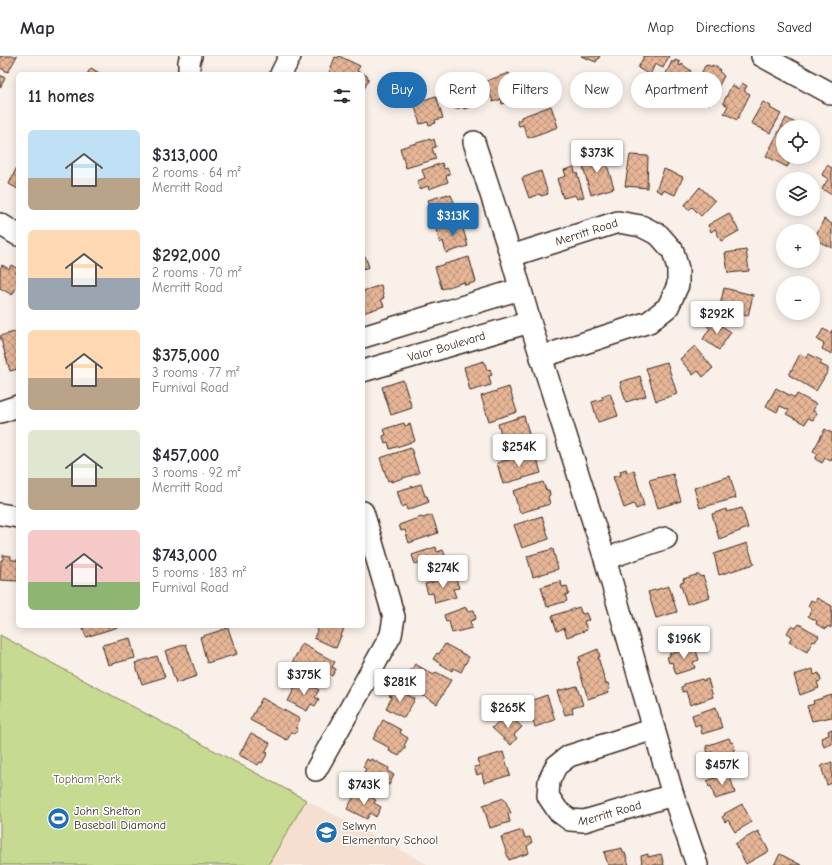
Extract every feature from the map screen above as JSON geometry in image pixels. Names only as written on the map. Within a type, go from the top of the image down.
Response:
[{"type":"street","points":[[190,72],[189,62],[191,56]]},
{"type":"street","points":[[282,72],[290,56]]},
{"type":"street","points":[[773,59],[832,94]]},
{"type":"street","points":[[474,142],[511,256],[530,322],[605,560],[673,795],[697,865]]},
{"type":"street","name":"Merritt Road","points":[[511,256],[618,222],[641,226],[659,234],[673,251],[678,269],[678,285],[668,307],[649,322],[541,357]]},
{"type":"street","points":[[0,224],[16,233]]},
{"type":"street","points":[[365,336],[520,289]]},
{"type":"street","name":"Valor Boulevard","points":[[365,370],[530,322]]},
{"type":"street","points":[[0,412],[16,407]]},
{"type":"street","points":[[0,514],[16,517]]},
{"type":"street","points":[[316,770],[391,635],[394,618],[365,519]]},
{"type":"street","points":[[605,560],[666,538]]},
{"type":"street","name":"Merritt Road","points":[[654,729],[569,756],[556,766],[549,781],[548,796],[558,811],[570,820],[584,821],[673,795]]},
{"type":"shaded area","name":"Selwyn Elementary School","points":[[306,800],[429,865],[268,865]]},
{"type":"green space","name":"Topham Park","points":[[0,635],[306,800],[268,865],[0,865]]},
{"type":"building","points":[[0,56],[17,56],[8,72],[0,68]]},
{"type":"building","points":[[339,56],[360,66],[357,71],[359,72],[329,72],[335,57],[338,58]]},
{"type":"building","points":[[581,56],[600,56],[596,62]]},
{"type":"building","points":[[644,56],[669,56],[663,68],[655,64],[651,72],[645,72],[638,68]]},
{"type":"building","points":[[675,60],[680,62],[679,65],[681,66],[682,64],[691,71],[667,72],[672,61],[674,63]]},
{"type":"building","points":[[708,65],[712,67],[712,65],[720,69],[720,72],[702,72],[705,66]]},
{"type":"building","points":[[91,68],[98,72],[88,72]]},
{"type":"building","points":[[0,75],[5,78],[0,88]]},
{"type":"building","points":[[365,75],[368,76],[367,78],[369,79],[365,87]]},
{"type":"building","points":[[498,77],[498,100],[493,102],[490,93],[490,80]]},
{"type":"building","points":[[742,83],[747,86],[744,91],[750,94],[737,120],[724,113],[728,106],[723,103],[732,85],[739,89]]},
{"type":"building","points":[[435,96],[435,108],[440,108],[443,118],[435,120],[436,123],[429,125],[428,122],[420,124],[415,108],[427,108],[427,99]]},
{"type":"building","points":[[763,102],[781,114],[776,120],[770,133],[751,123]]},
{"type":"building","points":[[546,108],[552,108],[558,127],[528,138],[523,125],[519,126],[517,121],[521,119],[521,117]]},
{"type":"building","points":[[776,137],[776,161],[766,156]]},
{"type":"building","points":[[430,139],[431,141],[434,139],[436,147],[432,148],[436,159],[406,168],[400,148]]},
{"type":"building","points":[[597,154],[597,157],[604,155],[614,188],[591,195],[581,159]]},
{"type":"building","points":[[630,155],[648,156],[647,188],[625,186]]},
{"type":"building","points":[[442,163],[444,169],[447,168],[450,174],[446,176],[448,182],[429,189],[428,186],[420,189],[417,181],[425,178],[422,170]]},
{"type":"building","points":[[781,164],[789,164],[787,167]]},
{"type":"building","points":[[827,165],[832,168],[832,195],[822,189],[828,179],[822,175]]},
{"type":"building","points":[[574,167],[584,197],[577,199],[575,195],[563,198],[557,179],[566,176],[564,170]]},
{"type":"building","points":[[16,169],[16,188],[9,184]]},
{"type":"building","points":[[664,169],[683,177],[675,195],[663,190],[662,193],[656,190]]},
{"type":"building","points":[[541,171],[548,194],[541,196],[540,194],[529,198],[522,178]]},
{"type":"building","points":[[700,187],[715,201],[701,216],[692,207],[689,210],[684,206]]},
{"type":"building","points":[[448,194],[448,196],[451,195],[454,202],[450,203],[454,216],[435,222],[428,200]]},
{"type":"building","points":[[729,213],[739,231],[721,241],[715,229],[711,232],[708,225]]},
{"type":"building","points":[[824,219],[832,224],[832,248],[820,242],[820,227]]},
{"type":"building","points":[[461,222],[468,246],[446,253],[443,241],[440,243],[436,230]]},
{"type":"building","points":[[746,250],[749,271],[728,273],[725,253]]},
{"type":"building","points":[[365,256],[369,267],[365,268]]},
{"type":"building","points":[[469,257],[476,282],[465,285],[464,282],[442,289],[435,267]]},
{"type":"building","points":[[2,265],[9,269],[11,265],[16,268],[16,288],[12,295],[0,288],[0,269]]},
{"type":"building","points":[[381,285],[384,298],[381,299],[384,306],[365,312],[365,290]]},
{"type":"building","points":[[724,288],[753,295],[748,316],[719,310]]},
{"type":"building","points":[[714,321],[731,332],[719,350],[703,339],[710,328],[707,326],[710,322],[713,323]]},
{"type":"building","points":[[823,329],[831,333],[832,330],[832,354],[822,349],[824,344],[817,340]]},
{"type":"building","points":[[16,332],[16,370],[10,371],[0,336]]},
{"type":"building","points":[[695,346],[713,368],[703,377],[698,371],[693,375],[680,359]]},
{"type":"building","points":[[800,354],[807,358],[809,354],[822,361],[820,364],[828,368],[828,371],[816,391],[789,375]]},
{"type":"building","points":[[484,361],[487,370],[490,369],[492,375],[489,376],[491,385],[470,391],[464,367]]},
{"type":"building","points":[[667,362],[677,394],[656,401],[646,368]]},
{"type":"building","points":[[640,376],[646,396],[626,402],[620,382]]},
{"type":"building","points":[[403,380],[412,408],[391,415],[382,387]]},
{"type":"building","points":[[509,387],[517,412],[489,421],[481,396]]},
{"type":"building","points":[[776,388],[795,398],[797,394],[816,404],[813,411],[817,413],[813,420],[808,418],[805,424],[786,414],[789,410],[780,406],[777,412],[766,406]]},
{"type":"building","points":[[610,393],[618,416],[598,422],[592,402],[603,399],[602,396]]},
{"type":"building","points":[[524,416],[531,441],[506,449],[498,424]]},
{"type":"building","points":[[404,423],[405,426],[410,424],[415,441],[390,449],[388,442],[385,443],[383,436],[386,435],[384,429]]},
{"type":"building","points":[[825,429],[832,433],[832,459],[831,461],[825,458],[822,463],[815,459],[818,454],[813,451]]},
{"type":"building","points":[[411,448],[419,473],[391,482],[391,480],[388,481],[380,458]]},
{"type":"building","points":[[535,452],[541,473],[503,484],[497,463]]},
{"type":"building","points":[[626,469],[627,473],[634,470],[644,506],[636,509],[634,504],[624,508],[613,477],[621,475],[620,471]]},
{"type":"building","points":[[673,474],[681,501],[658,508],[649,480]]},
{"type":"building","points":[[730,476],[736,498],[700,508],[694,488]]},
{"type":"building","points":[[543,482],[546,490],[549,490],[550,495],[548,496],[550,504],[520,513],[513,491]]},
{"type":"building","points":[[421,484],[425,496],[427,496],[429,502],[407,510],[406,505],[402,507],[397,491]]},
{"type":"building","points":[[742,508],[748,528],[719,539],[712,514],[726,509],[727,512]]},
{"type":"building","points":[[432,515],[438,533],[409,543],[405,530],[401,531],[399,525],[421,517],[423,518]]},
{"type":"building","points":[[542,516],[549,539],[522,548],[514,525]]},
{"type":"building","points":[[747,543],[754,564],[719,575],[714,554]]},
{"type":"building","points":[[436,547],[437,552],[443,550],[448,563],[442,565],[443,568],[423,574],[419,563],[415,564],[412,555]]},
{"type":"building","points":[[553,549],[558,569],[533,577],[527,556]]},
{"type":"building","points":[[3,555],[11,556],[11,560],[16,560],[16,581],[0,580],[1,560],[3,560]]},
{"type":"building","points":[[699,574],[700,577],[703,576],[710,597],[687,604],[680,583],[684,582],[683,579]]},
{"type":"building","points":[[455,576],[459,588],[453,589],[456,597],[435,603],[433,593],[428,594],[425,584]]},
{"type":"building","points":[[561,581],[562,587],[567,586],[569,594],[565,595],[567,601],[547,607],[541,587]]},
{"type":"building","points":[[669,586],[677,612],[656,618],[648,592]]},
{"type":"building","points":[[817,598],[832,606],[831,628],[828,626],[826,629],[816,624],[817,621],[808,616],[812,609],[808,606],[811,600],[815,602]]},
{"type":"building","points":[[466,607],[467,611],[474,610],[476,619],[470,621],[472,628],[452,633],[449,621],[446,622],[444,615]]},
{"type":"building","points":[[579,607],[582,614],[586,613],[589,620],[584,621],[587,630],[567,637],[564,628],[557,631],[552,616]]},
{"type":"building","points":[[799,624],[819,636],[815,642],[813,641],[807,652],[789,642],[792,636],[787,633],[791,626],[796,628]]},
{"type":"building","points":[[83,628],[115,628],[86,637]]},
{"type":"building","points":[[228,628],[237,654],[207,663],[200,637]]},
{"type":"building","points":[[318,628],[344,628],[336,648],[314,638]]},
{"type":"building","points":[[130,638],[135,658],[108,665],[102,645]]},
{"type":"building","points":[[186,644],[197,676],[176,683],[165,651]]},
{"type":"building","points":[[302,644],[335,662],[332,667],[336,669],[332,676],[329,674],[326,679],[293,661]]},
{"type":"building","points":[[445,644],[469,657],[461,672],[453,668],[452,671],[433,659],[437,653],[439,654]]},
{"type":"building","points":[[695,647],[699,660],[693,662],[695,668],[676,674],[672,662],[669,663],[667,657],[670,656],[669,654]]},
{"type":"building","points":[[598,649],[600,657],[598,657],[606,684],[608,683],[610,689],[608,690],[609,692],[588,699],[577,662],[580,661],[579,657]]},
{"type":"building","points":[[157,656],[165,677],[142,684],[135,663]]},
{"type":"building","points":[[415,664],[434,675],[436,672],[451,680],[437,704],[407,686],[408,684],[404,682]]},
{"type":"building","points":[[813,669],[814,675],[819,673],[821,681],[817,682],[819,688],[800,695],[794,675]]},
{"type":"building","points":[[702,679],[703,681],[708,679],[713,697],[690,705],[686,691],[683,692],[681,687],[684,686],[684,684]]},
{"type":"building","points":[[299,680],[319,690],[315,697],[319,699],[315,706],[311,704],[307,711],[288,701]]},
{"type":"building","points":[[577,686],[583,705],[572,708],[573,713],[565,715],[557,691]]},
{"type":"building","points":[[393,689],[396,691],[397,689],[415,699],[404,718],[386,708],[392,697],[389,696]]},
{"type":"building","points":[[547,695],[555,720],[535,727],[527,702]]},
{"type":"building","points":[[832,695],[832,717],[812,721],[807,706],[814,704],[813,701]]},
{"type":"building","points":[[262,698],[300,719],[296,727],[298,728],[295,734],[292,732],[287,740],[250,720]]},
{"type":"building","points":[[716,707],[722,728],[702,734],[700,724],[695,726],[692,715]]},
{"type":"building","points":[[507,713],[522,727],[514,735],[517,738],[511,745],[492,728]]},
{"type":"building","points":[[383,720],[401,730],[400,733],[408,738],[404,746],[406,747],[399,756],[389,751],[390,748],[373,739]]},
{"type":"building","points":[[832,729],[832,744],[824,747],[821,738],[829,735],[828,731]]},
{"type":"building","points":[[251,733],[270,743],[265,752],[268,753],[262,763],[260,762],[258,765],[239,755]]},
{"type":"building","points":[[729,738],[731,743],[733,742],[735,758],[716,764],[712,752],[708,753],[706,746]]},
{"type":"building","points":[[503,752],[510,775],[484,783],[482,773],[477,775],[474,767],[480,766],[477,760]]},
{"type":"building","points":[[367,759],[370,761],[371,759],[389,768],[388,771],[394,775],[389,785],[383,782],[379,788],[361,778],[366,769],[363,767]]},
{"type":"building","points":[[832,762],[832,783],[827,785],[821,766]]},
{"type":"building","points":[[729,773],[735,793],[715,799],[711,786],[709,787],[707,781]]},
{"type":"building","points":[[357,791],[376,800],[374,803],[381,807],[376,817],[370,813],[367,819],[347,809]]},
{"type":"building","points":[[504,798],[511,813],[508,814],[510,822],[490,828],[483,805]]},
{"type":"building","points":[[742,804],[752,822],[735,832],[728,820],[725,822],[722,817],[725,815],[724,814]]},
{"type":"building","points":[[522,830],[525,838],[530,837],[532,843],[527,846],[529,853],[509,860],[501,837]]},
{"type":"building","points":[[758,831],[769,851],[746,864],[735,844]]},
{"type":"building","points":[[622,848],[629,865],[608,865],[604,852]]},
{"type":"building","points":[[648,854],[648,857],[661,854],[664,865],[642,865],[641,856]]},
{"type":"building","points":[[780,854],[801,865],[774,865]]},
{"type":"place","name":"John Shelton Baseball Diamond","points":[[58,818]]},
{"type":"place","name":"Selwyn Elementary School","points":[[327,833]]}]
